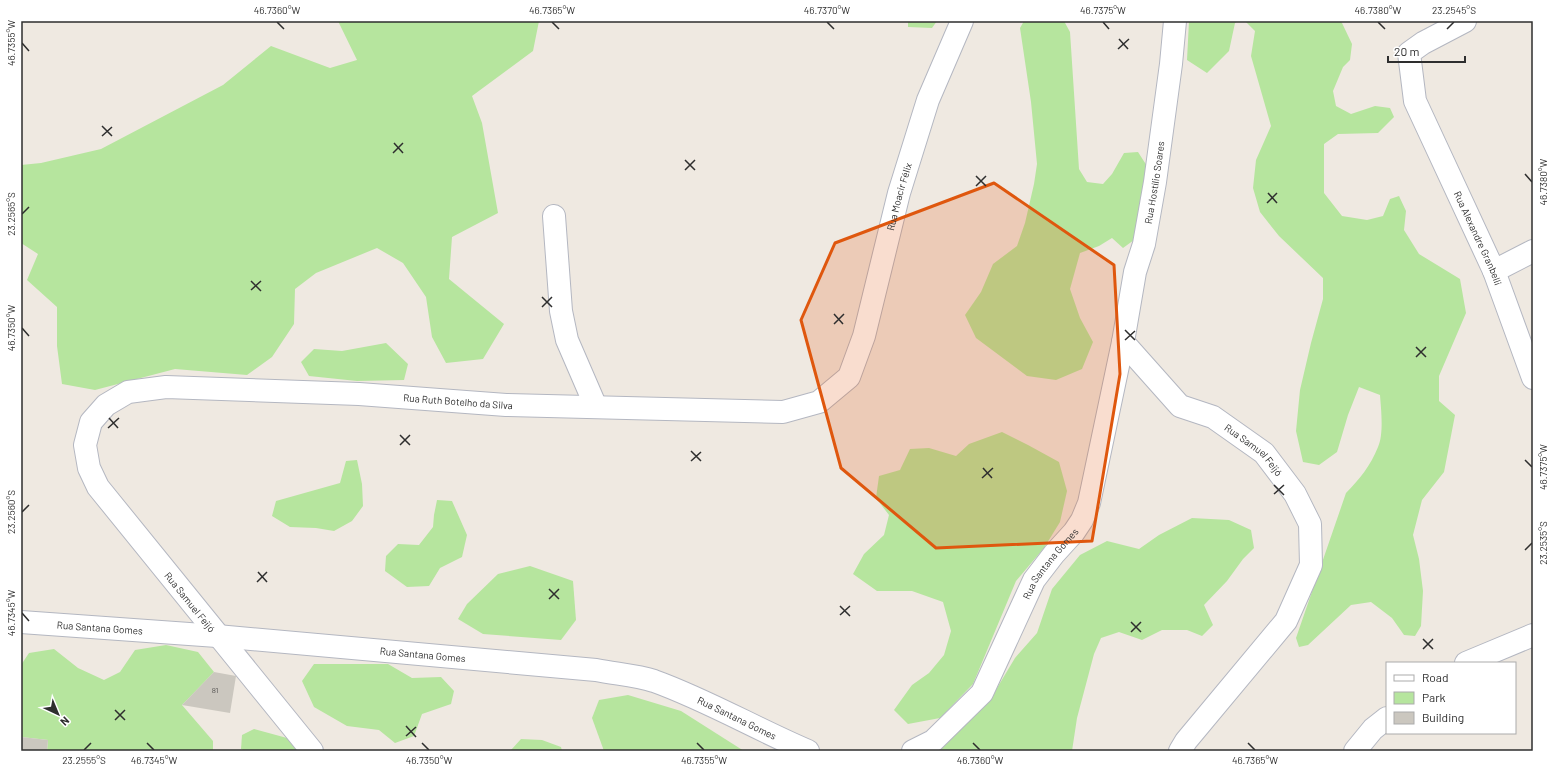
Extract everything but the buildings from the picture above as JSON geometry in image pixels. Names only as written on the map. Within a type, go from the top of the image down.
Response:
[{"type":"street","name":"Rua Moacir Félix","points":[[850,377],[864,336],[901,186],[928,100],[962,21]]},
{"type":"street","name":"Rua Hostílio Soares","points":[[1123,342],[1135,272],[1144,244],[1155,182],[1171,64],[1175,21]]},
{"type":"street","name":"Rua Alexandre Granbelli","points":[[1465,21],[1423,43],[1408,53],[1415,101],[1494,270],[1533,378]]},
{"type":"street","points":[[554,216],[561,311],[565,333],[596,407]]},
{"type":"street","points":[[1494,270],[1533,251]]},
{"type":"street","name":"Rua Santana Gomes","points":[[912,751],[933,741],[982,693],[1034,580],[1054,554],[1074,532],[1082,520],[1089,503],[1123,342]]},
{"type":"street","name":"Rua Samuel Feijó","points":[[1123,342],[1180,406],[1213,417],[1264,454],[1296,494],[1310,524],[1311,565],[1286,621],[1186,741],[1180,751]]},
{"type":"street","name":"Rua Ruth Botelho da Silva","points":[[85,445],[91,422],[106,405],[128,392],[166,386],[359,394],[506,405],[783,412],[819,402],[850,377]]},
{"type":"street","name":"Rua Samuel Feijó","points":[[85,445],[89,468],[98,487],[217,636],[312,751]]},
{"type":"street","name":"Rua Santana Gomes","points":[[21,622],[217,636],[596,670],[652,681],[691,696],[776,738],[808,751]]},
{"type":"street","points":[[1468,662],[1533,635]]},
{"type":"street","points":[[1355,751],[1373,729],[1386,719]]},
{"type":"highlighted area","points":[[994,183],[1114,265],[1120,374],[1092,541],[936,548],[841,468],[801,320],[835,243]]},
{"type":"green space","points":[[338,21],[539,21],[533,51],[472,96],[482,123],[498,213],[452,237],[449,279],[504,324],[483,359],[446,363],[432,337],[426,297],[403,263],[377,248],[316,273],[295,289],[294,324],[272,357],[247,375],[175,369],[95,390],[62,384],[57,346],[57,307],[27,280],[38,254],[21,243],[21,165],[41,163],[101,149],[223,85],[271,46],[330,68],[357,60]]},
{"type":"green space","points":[[908,21],[937,21],[932,28],[908,27]]},
{"type":"green space","points":[[1024,21],[1064,21],[1070,32],[1079,169],[1087,182],[1103,184],[1112,174],[1124,153],[1138,152],[1147,166],[1134,240],[1123,248],[1112,238],[1099,246],[1080,253],[1070,289],[1080,318],[1093,342],[1082,369],[1056,380],[1027,376],[976,338],[965,315],[981,292],[993,264],[1017,246],[1025,223],[1034,184],[1037,164],[1031,102],[1020,28]]},
{"type":"green space","points":[[1189,21],[1238,21],[1235,23],[1229,51],[1207,73],[1187,60]]},
{"type":"green space","points":[[1245,21],[1340,21],[1342,23],[1352,44],[1350,60],[1343,67],[1333,91],[1336,106],[1351,114],[1375,106],[1390,108],[1394,117],[1378,133],[1338,134],[1324,144],[1324,193],[1342,216],[1367,220],[1383,216],[1390,199],[1399,196],[1406,211],[1404,230],[1419,254],[1460,279],[1466,313],[1439,376],[1439,401],[1455,415],[1444,472],[1422,500],[1413,535],[1419,559],[1423,591],[1421,626],[1415,636],[1404,635],[1392,618],[1371,602],[1351,605],[1308,645],[1299,647],[1296,638],[1346,493],[1356,483],[1372,460],[1380,442],[1382,429],[1380,395],[1359,387],[1348,415],[1337,452],[1319,465],[1303,462],[1296,431],[1300,390],[1323,299],[1323,278],[1279,236],[1260,212],[1253,188],[1256,160],[1271,126],[1251,56],[1255,31]]},
{"type":"green space","points":[[386,343],[408,364],[404,380],[357,381],[309,376],[301,362],[314,349],[342,351]]},
{"type":"green space","points":[[1002,432],[1059,462],[1067,491],[1060,522],[1044,548],[1016,581],[973,684],[940,718],[908,724],[894,710],[912,685],[929,673],[944,655],[951,631],[943,602],[912,591],[877,591],[853,574],[864,554],[884,535],[889,515],[876,498],[879,476],[900,470],[910,449],[929,448],[956,456],[969,444]]},
{"type":"green space","points":[[357,460],[362,484],[363,506],[352,521],[334,531],[316,528],[290,527],[272,516],[276,501],[340,483],[346,461]]},
{"type":"green space","points":[[437,500],[452,501],[467,535],[462,557],[440,568],[429,586],[407,587],[385,571],[386,556],[398,544],[419,545],[433,527]]},
{"type":"green space","points":[[1192,518],[1229,520],[1251,530],[1254,548],[1243,559],[1227,581],[1204,605],[1213,625],[1202,636],[1187,630],[1162,630],[1142,640],[1119,632],[1101,638],[1094,654],[1077,718],[1072,751],[938,751],[988,703],[1015,658],[1037,633],[1052,589],[1080,555],[1107,541],[1139,549],[1159,535]]},
{"type":"green space","points":[[530,566],[573,581],[576,620],[561,640],[483,634],[458,619],[467,604],[498,574]]},
{"type":"green space","points":[[166,645],[198,652],[214,672],[182,705],[213,741],[213,751],[47,751],[48,740],[21,737],[21,665],[29,653],[54,649],[78,668],[104,680],[120,672],[135,650]]},
{"type":"green space","points":[[314,664],[388,664],[412,678],[441,677],[454,691],[451,704],[422,714],[414,736],[395,743],[379,730],[347,726],[314,707],[302,681]]},
{"type":"green space","points":[[628,695],[681,711],[744,751],[604,751],[592,718],[599,700]]},
{"type":"green space","points":[[254,729],[287,738],[300,751],[246,751],[241,749],[242,735]]},
{"type":"green space","points":[[521,739],[542,740],[561,747],[562,751],[494,751],[511,750]]}]
